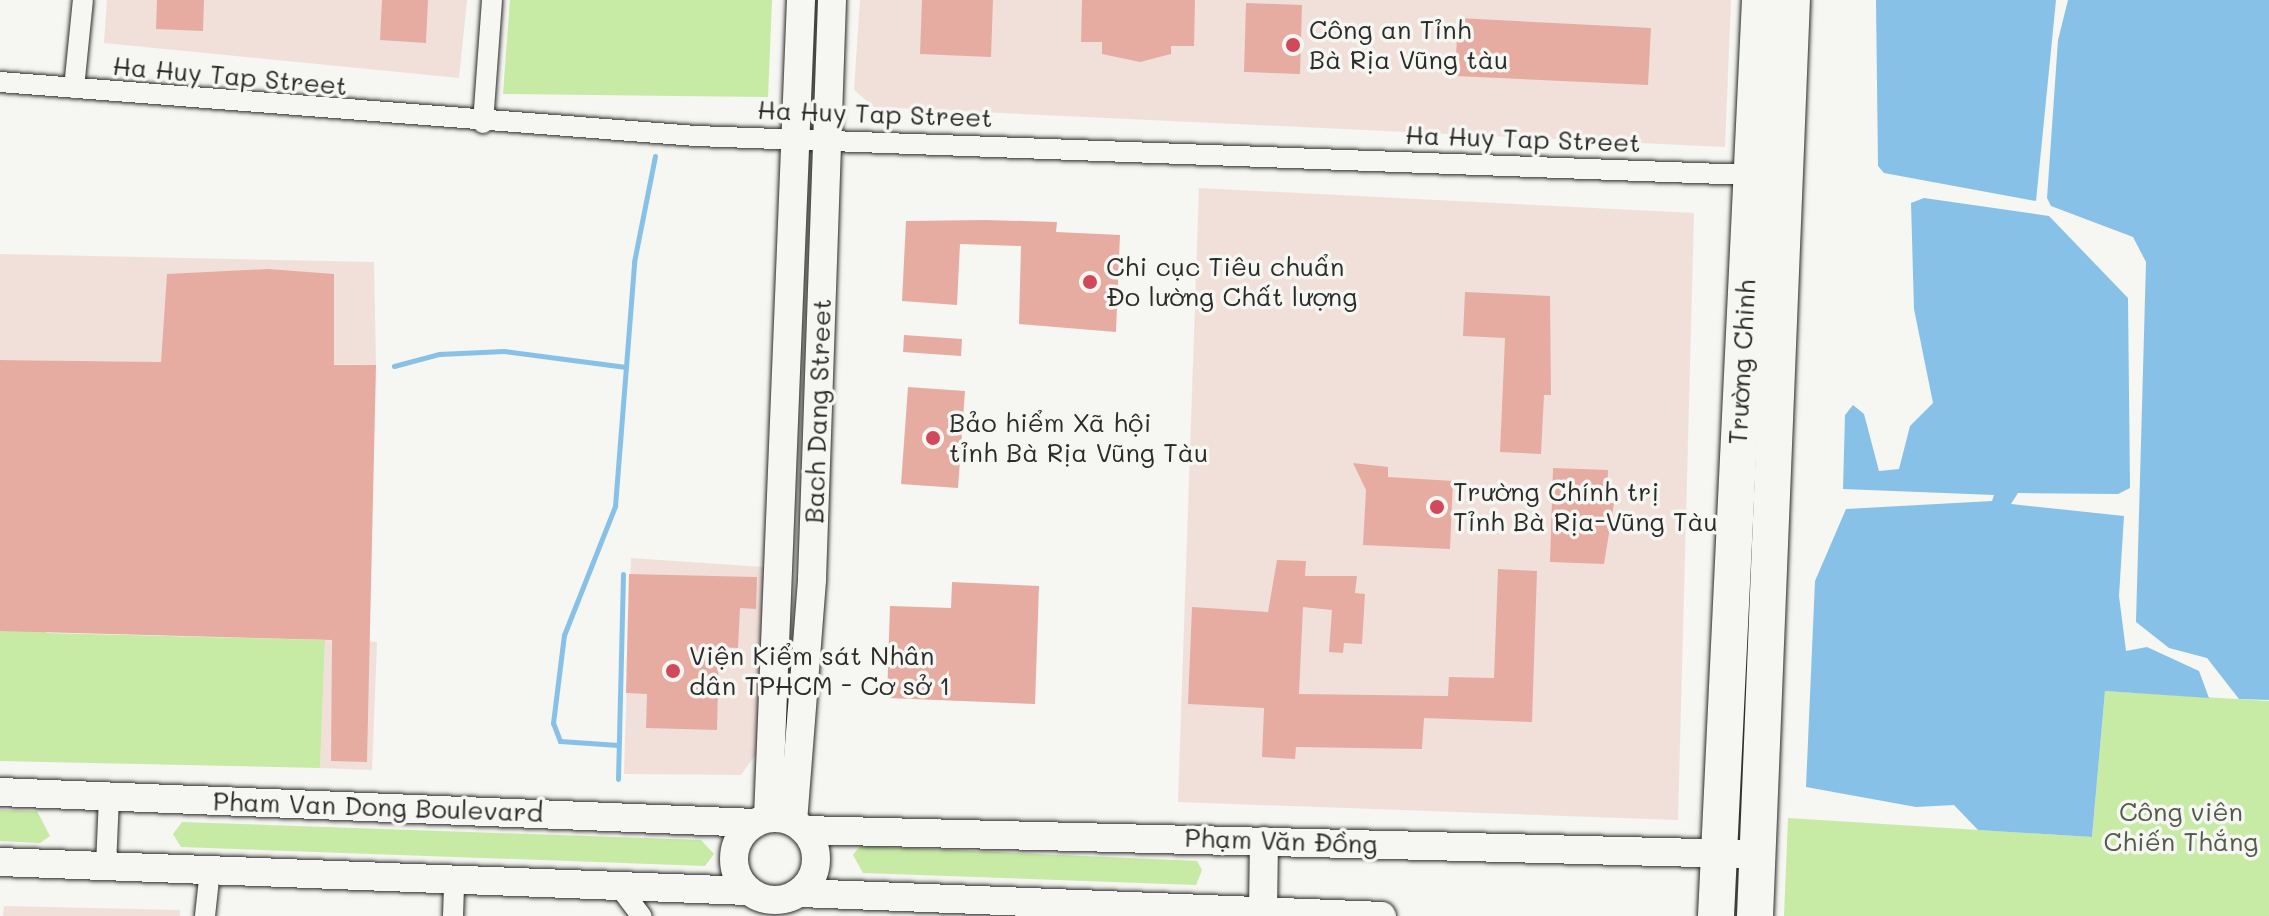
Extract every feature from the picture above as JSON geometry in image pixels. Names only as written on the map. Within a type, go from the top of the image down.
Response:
[{"type":"highway","name":"Trường Chinh","points":[[1716,916],[1760,0]]},
{"type":"highway","name":"Trường Chinh","points":[[1755,916],[1792,0]]},
{"type":"street","points":[[74,88],[83,0]]},
{"type":"street","points":[[483,123],[492,0]]},
{"type":"street","name":"Bach Dang Street","points":[[780,823],[801,0]]},
{"type":"street","name":"Bach Dang Street","points":[[780,823],[812,579],[832,0]]},
{"type":"street","name":"Ha Huy Tap Street","points":[[0,82],[483,123],[1751,175]]},
{"type":"street","name":"Pham Van Dong Boulevard","points":[[0,792],[780,823]]},
{"type":"street","points":[[106,866],[109,796]]},
{"type":"street","points":[[757,902],[734,855],[780,823],[816,855],[793,903]]},
{"type":"street","name":"Phạm Văn Đồng","points":[[780,823],[1264,841],[1757,854]]},
{"type":"street","points":[[1263,912],[1264,841]]},
{"type":"street","points":[[0,862],[618,885],[757,902],[1382,916]]},
{"type":"street","points":[[205,916],[210,870]]},
{"type":"street","points":[[453,916],[454,880]]},
{"type":"street","points":[[618,885],[641,916]]},
{"type":"shaded area","points":[[107,0],[467,0],[459,78],[104,43]]},
{"type":"shaded area","name":"Công an Tỉnh Bà Rịa Vũng tàu","points":[[860,0],[1731,0],[1725,147],[874,107],[854,90]]},
{"type":"shaded area","name":"Trường Chính trị Tỉnh Bà Rịa-Vũng Tàu","points":[[1199,188],[1694,213],[1678,820],[1178,802]]},
{"type":"shaded area","points":[[0,254],[374,262],[376,365],[0,360]]},
{"type":"shaded area","points":[[631,558],[765,567],[756,754],[741,775],[624,774]]},
{"type":"shaded area","points":[[325,640],[377,642],[372,770],[320,768]]},
{"type":"shaded area","points":[[4,906],[180,910],[180,916],[3,916]]},
{"type":"green space","points":[[510,0],[772,0],[768,97],[503,94]]},
{"type":"green space","points":[[0,480],[24,612],[47,633],[325,640],[320,768],[0,761]]},
{"type":"green space","name":"Công viên Chiến Thắng","points":[[2105,691],[2269,701],[2269,916],[1784,916],[1788,818],[2092,837]]},
{"type":"green space","points":[[0,810],[37,811],[50,836],[40,843],[0,841]]},
{"type":"green space","points":[[182,822],[701,840],[714,854],[705,866],[181,847],[173,834]]},
{"type":"green space","points":[[860,846],[1197,861],[1202,870],[1196,885],[863,873],[853,855]]},
{"type":"water","points":[[1876,0],[2056,0],[2036,201],[1884,173],[1878,166]]},
{"type":"water","points":[[2068,0],[2269,0],[2269,700],[2239,699],[2207,658],[2169,648],[2136,622],[2146,262],[2133,237],[2051,206],[2047,198],[2058,40]]},
{"type":"water","points":[[1924,198],[2049,216],[2128,298],[2130,488],[2118,494],[2018,493],[2011,504],[2124,516],[2119,596],[2126,651],[2147,647],[2199,671],[2209,698],[2105,691],[2092,837],[1978,830],[1954,805],[1916,807],[1806,787],[1815,581],[1846,509],[1992,501],[1994,495],[1843,489],[1845,415],[1853,405],[1864,414],[1879,471],[1899,469],[1910,426],[1933,403],[1914,309],[1911,203]]},
{"type":"building","points":[[157,0],[204,0],[203,31],[156,29]]},
{"type":"building","points":[[382,0],[428,0],[426,43],[380,40]]},
{"type":"building","points":[[922,0],[993,0],[991,57],[920,54]]},
{"type":"building","points":[[1082,0],[1195,0],[1194,46],[1171,46],[1171,54],[1140,62],[1102,54],[1102,42],[1081,42]]},
{"type":"building","points":[[1246,3],[1302,5],[1300,74],[1244,72]]},
{"type":"building","points":[[1458,18],[1651,28],[1648,85],[1455,76]]},
{"type":"building","points":[[906,221],[1057,222],[1056,232],[1120,235],[1116,332],[1019,324],[1021,246],[960,244],[957,305],[902,301]]},
{"type":"building","points":[[268,269],[334,274],[334,365],[376,365],[367,762],[331,761],[332,640],[0,631],[0,360],[161,362],[167,274]]},
{"type":"building","points":[[1465,292],[1550,296],[1551,395],[1544,395],[1541,454],[1500,452],[1505,338],[1463,336]]},
{"type":"building","points":[[904,335],[962,339],[961,356],[903,352]]},
{"type":"building","name":"Bảo hiểm Xã hội tỉnh Bà Rịa Vũng Tàu","points":[[908,387],[965,391],[958,488],[901,484]]},
{"type":"building","points":[[1353,463],[1388,467],[1388,477],[1453,481],[1450,549],[1363,545],[1366,490]]},
{"type":"building","points":[[1553,468],[1608,470],[1607,503],[1614,503],[1604,564],[1550,562]]},
{"type":"building","points":[[1277,560],[1306,561],[1305,576],[1357,576],[1355,593],[1365,594],[1362,644],[1344,643],[1343,653],[1329,652],[1332,610],[1303,607],[1299,694],[1448,696],[1449,677],[1494,678],[1498,569],[1537,571],[1532,722],[1424,718],[1422,749],[1296,747],[1295,759],[1262,757],[1264,708],[1188,704],[1192,607],[1268,612]]},
{"type":"building","name":"Viện Kiểm sát Nhân dân TPHCM - Cơ sở 1","points":[[629,574],[757,577],[756,609],[740,608],[738,648],[719,647],[717,730],[646,728],[647,694],[626,693]]},
{"type":"building","points":[[952,582],[1039,586],[1035,704],[887,698],[890,606],[951,608]]},
{"type":"waterway","points":[[618,745],[560,741],[553,723],[564,635],[615,506],[634,262],[655,156]]},
{"type":"waterway","points":[[394,366],[439,354],[504,351],[626,367]]},
{"type":"waterway","points":[[618,779],[623,574]]},
{"type":"place","name":"Công an Tỉnh Bà Rịa Vũng tàu","points":[[1293,45]]},
{"type":"place","name":"Chi cục Tiêu chuẩn Đo lường Chất lượng","points":[[1090,282]]},
{"type":"place","name":"Bảo hiểm Xã hội tỉnh Bà Rịa Vũng Tàu","points":[[933,438]]},
{"type":"place","name":"Trường Chính trị Tỉnh Bà Rịa-Vũng Tàu","points":[[1437,507]]},
{"type":"place","name":"Viện Kiểm sát Nhân dân TPHCM - Cơ sở 1","points":[[673,671]]}]
